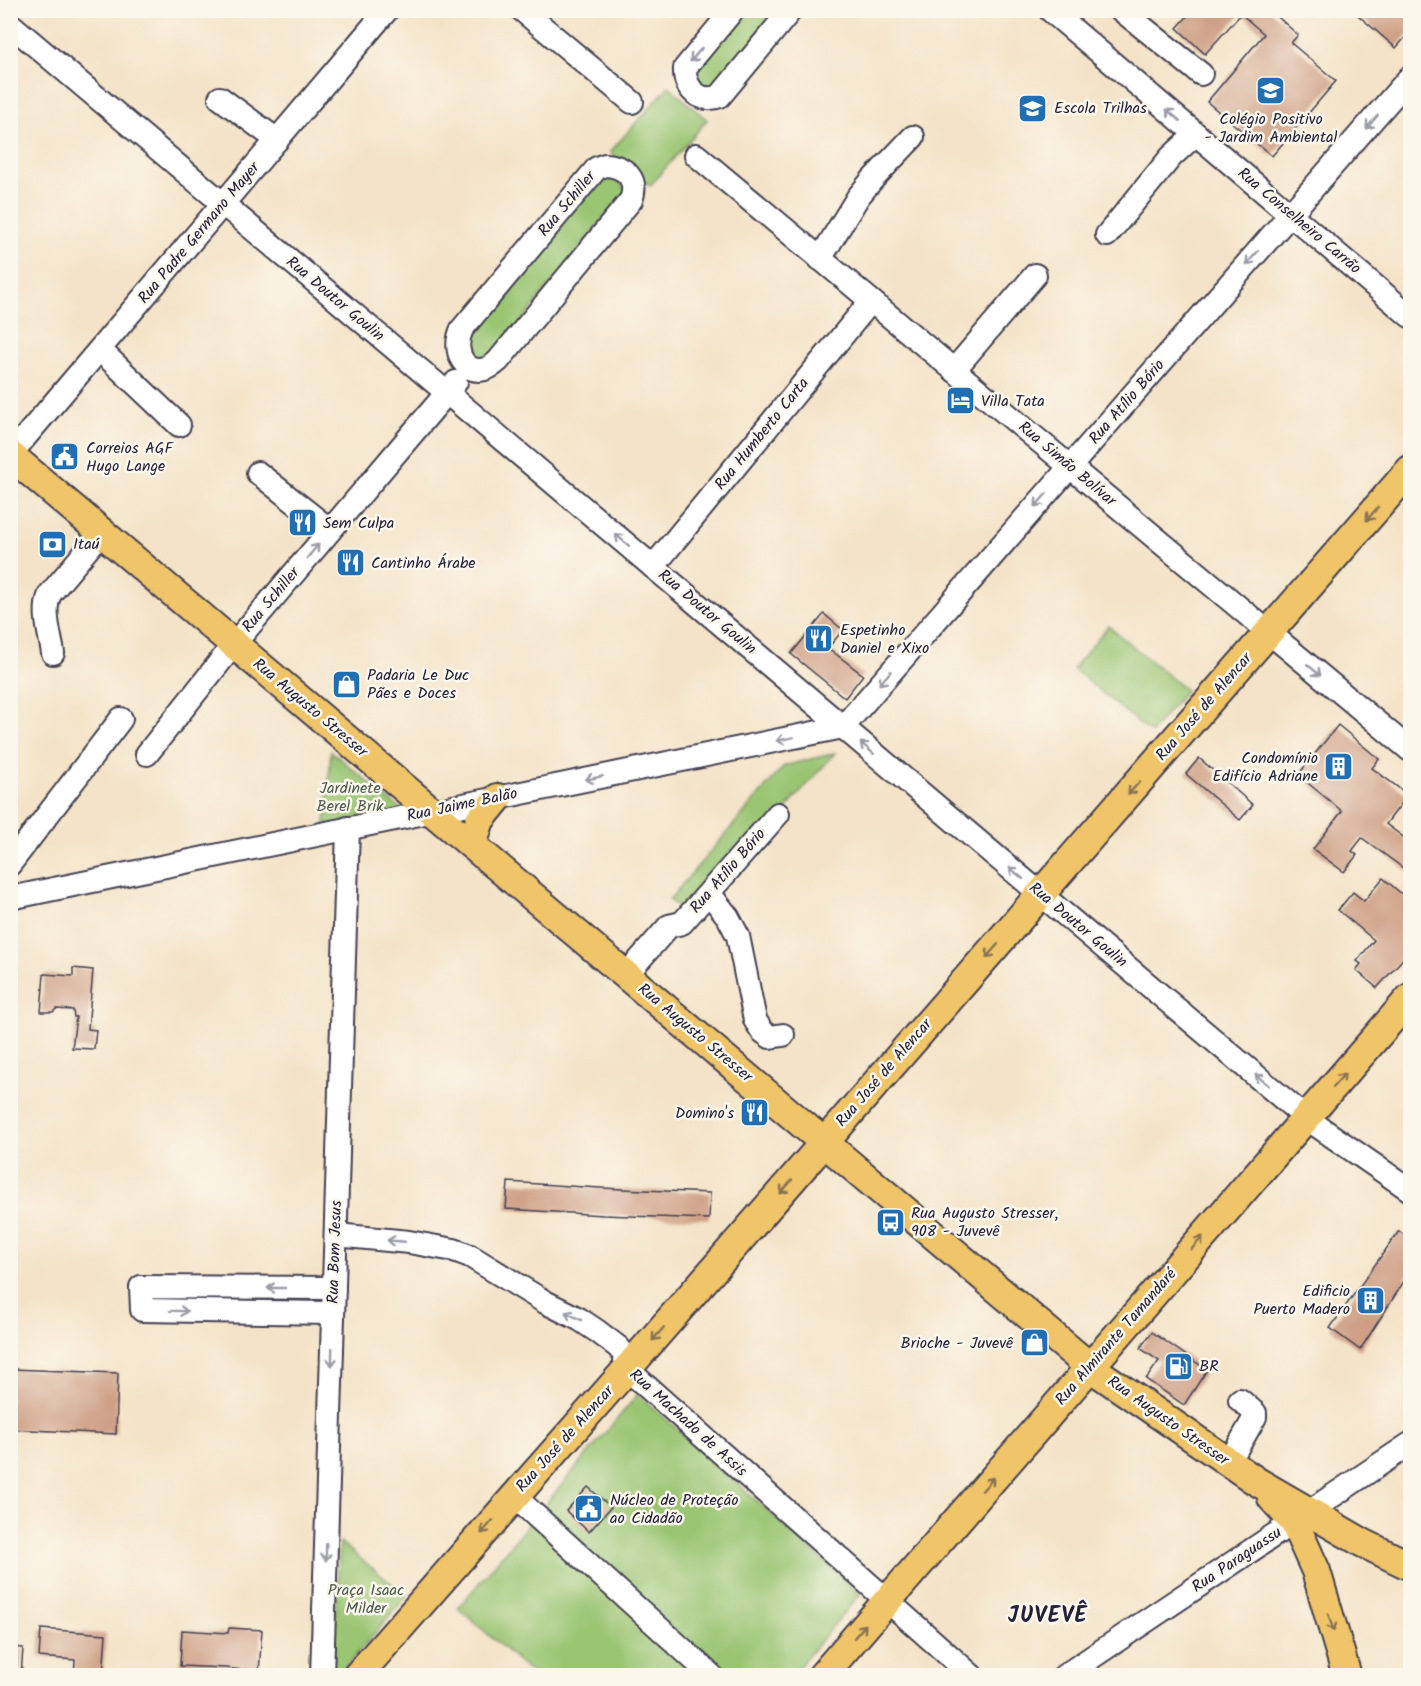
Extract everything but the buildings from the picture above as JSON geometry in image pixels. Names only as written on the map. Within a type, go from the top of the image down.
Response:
[{"type":"main road","name":"Rua Augusto Stresser","points":[[10,455],[1090,1367],[1256,1481],[1301,1517]]},
{"type":"main road","name":"Rua José de Alencar","points":[[357,1676],[1410,470]]},
{"type":"main road","points":[[472,845],[480,820],[498,798]]},
{"type":"main road","name":"Rua Almirante Tamandaré","points":[[822,1676],[1410,998]]},
{"type":"main road","points":[[1301,1517],[1410,1566]]},
{"type":"main road","points":[[1301,1517],[1347,1676]]},
{"type":"main road","points":[[1316,1571],[1319,1560],[1331,1547],[1346,1543],[1363,1543]]},
{"type":"street","name":"Rua Padre Germano Mayer","points":[[10,455],[387,10]]},
{"type":"street","points":[[522,10],[632,102]]},
{"type":"street","points":[[733,10],[685,68],[684,77],[688,86],[705,98],[713,99],[720,96],[791,10]]},
{"type":"street","points":[[1121,10],[1201,74]]},
{"type":"street","name":"Rua Conselheiro Carrão","points":[[1061,14],[1196,134],[1410,316]]},
{"type":"street","name":"Rua Doutor Goulin","points":[[10,24],[1306,1118],[1410,1190]]},
{"type":"street","name":"Rua Atílio Bório","points":[[843,727],[1410,77]]},
{"type":"street","points":[[220,98],[277,140]]},
{"type":"street","points":[[1107,235],[1171,157],[1196,134]]},
{"type":"street","points":[[820,259],[858,197],[913,137]]},
{"type":"street","name":"Rua Simão Bolívar","points":[[696,155],[1410,750]]},
{"type":"street","name":"Rua Schiller","points":[[612,165],[624,171],[634,183],[632,200],[498,361],[485,370],[469,368],[462,361],[458,352],[458,337],[462,329],[597,168],[612,165]]},
{"type":"street","points":[[954,370],[1035,275]]},
{"type":"street","name":"Rua Humberto Carta","points":[[653,567],[871,301]]},
{"type":"street","points":[[99,350],[179,425]]},
{"type":"street","name":"Rua Schiller","points":[[147,754],[234,644],[469,368]]},
{"type":"street","points":[[258,473],[330,530]]},
{"type":"street","points":[[53,652],[46,608],[47,600],[102,532]]},
{"type":"street","points":[[10,864],[121,719]]},
{"type":"street","name":"Rua Jaime Balão","points":[[16,891],[348,828],[843,727]]},
{"type":"street","name":"Rua Atílio Bório","points":[[626,975],[669,926],[682,923],[778,814]]},
{"type":"street","name":"Rua Bom Jesus","points":[[322,1676],[348,828]]},
{"type":"street","points":[[709,893],[728,917],[738,936],[755,1020],[762,1031],[770,1037],[783,1035]]},
{"type":"street","name":"Rua Machado de Assis","points":[[336,1235],[454,1250],[470,1256],[597,1331],[624,1354],[627,1369],[972,1676]]},
{"type":"street","points":[[332,1313],[142,1310],[141,1287],[334,1288]]},
{"type":"street","points":[[1229,1462],[1255,1417],[1253,1410],[1240,1400]]},
{"type":"street","name":"Rua Paraguassu","points":[[1064,1676],[1410,1444]]},
{"type":"street","points":[[514,1496],[712,1676]]},
{"type":"green space","points":[[740,11],[784,11],[718,91],[704,91],[692,68]]},
{"type":"green space","points":[[669,86],[707,120],[650,186],[610,152]]},
{"type":"green space","points":[[615,174],[626,191],[492,358],[470,359],[467,335],[597,179]]},
{"type":"green space","points":[[1108,626],[1186,690],[1151,733],[1073,669]]},
{"type":"green space","name":"Jardinete Berel Brik","points":[[331,751],[403,811],[325,826]]},
{"type":"green space","points":[[835,753],[691,917],[669,900],[784,766]]},
{"type":"green space","points":[[638,1394],[860,1594],[791,1676],[534,1675],[458,1608]]},
{"type":"green space","name":"Praça Isaac Milder","points":[[340,1542],[407,1596],[339,1675],[332,1676]]},
{"type":"place","name":"Colégio Positivo - Jardim Ambiental","points":[[1271,91]]},
{"type":"place","name":"Escola Trilhas","points":[[1033,108]]},
{"type":"place","name":"Villa Tata","points":[[960,401]]},
{"type":"place","name":"Correios AGF Hugo Lange","points":[[65,457]]},
{"type":"place","name":"Sem Culpa","points":[[302,523]]},
{"type":"place","name":"Itaú","points":[[52,544]]},
{"type":"place","name":"Cantinho Árabe","points":[[350,563]]},
{"type":"place","name":"Espetinho Daniel e Xixo","points":[[819,639]]},
{"type":"place","name":"Padaria Le Duc Pães e Doces","points":[[346,684]]},
{"type":"place","name":"Condomínio Edifício Adriane","points":[[1339,767]]},
{"type":"place","name":"Domino's","points":[[755,1113]]},
{"type":"place","name":"Rua Augusto Stresser, 908 - Juvevê","points":[[890,1222]]},
{"type":"place","name":"Edificio Puerto Madero","points":[[1371,1300]]},
{"type":"place","name":"Brioche - Juvevê","points":[[1034,1343]]},
{"type":"place","name":"BR","points":[[1178,1366]]},
{"type":"place","name":"Núcleo de Proteção ao Cidadão","points":[[589,1509]]},
{"type":"district","name":"JUVEVÊ","points":[[1048,1616]]}]
